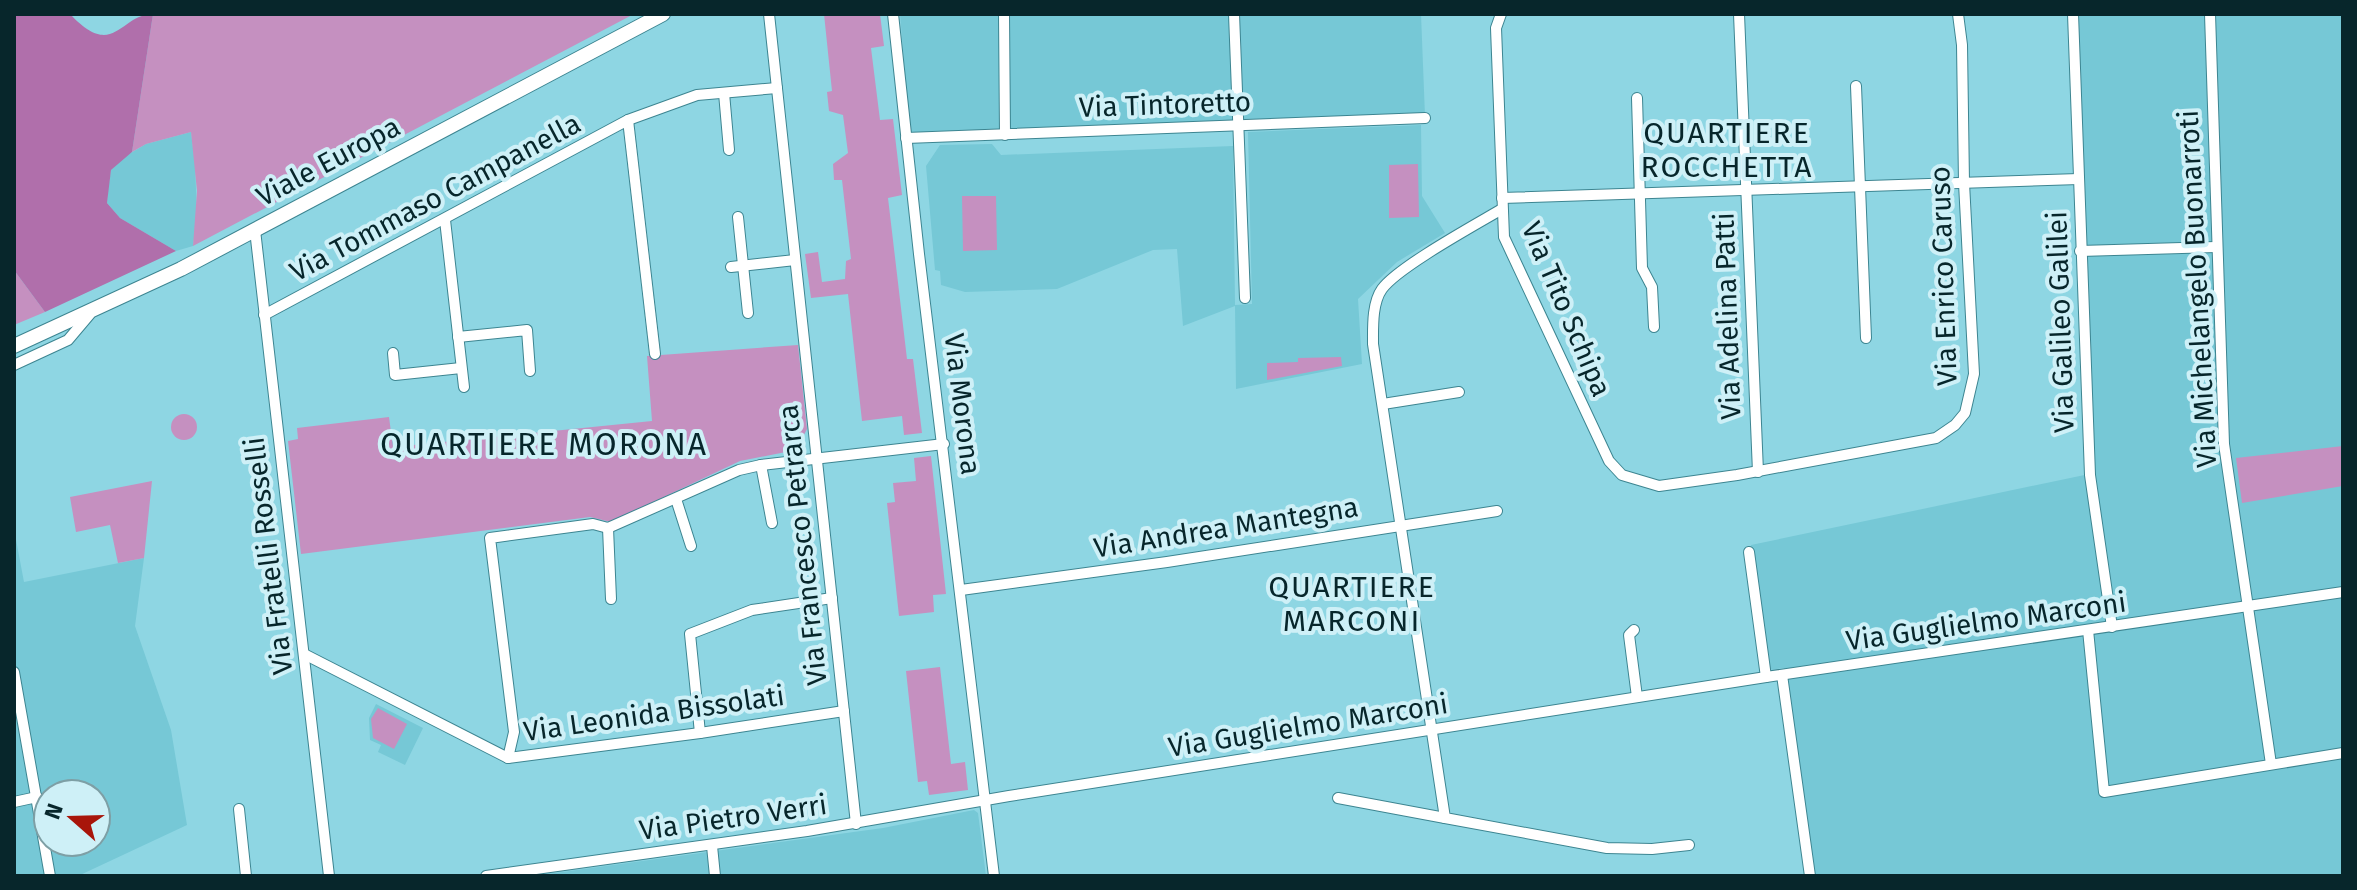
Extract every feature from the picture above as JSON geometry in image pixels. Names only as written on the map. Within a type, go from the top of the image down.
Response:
[{"type":"main road","name":"Viale Europa","points":[[14,346],[181,269],[663,14]]},
{"type":"street","name":"Via Francesco Petrarca","points":[[769,14],[856,824]]},
{"type":"street","name":"Via Morona","points":[[893,14],[994,876]]},
{"type":"street","points":[[1004,14],[1005,135]]},
{"type":"street","points":[[1234,14],[1245,298]]},
{"type":"street","name":"Via Tito Schipa","points":[[1501,14],[1496,28],[1504,237],[1609,461],[1622,475],[1659,486],[1758,472]]},
{"type":"street","name":"Via Adelina Patti","points":[[1739,14],[1758,472]]},
{"type":"street","name":"Via Enrico Caruso","points":[[1758,472],[1936,438],[1955,425],[1965,413],[1974,374],[1964,183],[1962,45],[1958,14]]},
{"type":"street","name":"Via Galileo Galilei","points":[[2073,14],[2090,475],[2112,627]]},
{"type":"street","name":"Via Michelangelo Buonarroti","points":[[2210,14],[2224,444],[2271,764]]},
{"type":"street","points":[[1856,86],[1866,338]]},
{"type":"street","name":"Via Tommaso Campanella","points":[[264,315],[628,120],[697,95],[777,88]]},
{"type":"street","points":[[724,93],[729,150]]},
{"type":"street","points":[[1637,98],[1642,268],[1652,287],[1654,327]]},
{"type":"street","name":"Via Tintoretto","points":[[906,138],[1425,118]]},
{"type":"street","points":[[628,120],[655,354]]},
{"type":"street","points":[[1445,818],[1373,332],[1374,313],[1382,289],[1403,271],[1502,204],[1639,193],[2079,179]]},
{"type":"street","points":[[738,217],[748,313]]},
{"type":"street","points":[[445,220],[464,387]]},
{"type":"street","name":"Via Fratelli Rosselli","points":[[255,230],[329,876]]},
{"type":"street","points":[[2080,251],[2216,247]]},
{"type":"street","points":[[731,267],[795,260]]},
{"type":"street","points":[[14,365],[68,340],[92,311]]},
{"type":"street","points":[[458,337],[527,330],[530,371]]},
{"type":"street","points":[[393,353],[395,375],[461,368]]},
{"type":"street","points":[[1383,404],[1459,392]]},
{"type":"street","points":[[508,758],[514,732],[490,538],[593,524],[608,528],[739,470],[761,465],[944,444]]},
{"type":"street","points":[[761,465],[772,523]]},
{"type":"street","points":[[676,499],[691,546]]},
{"type":"street","name":"Via Andrea Mantegna","points":[[961,590],[1497,511]]},
{"type":"street","points":[[608,528],[611,599]]},
{"type":"street","points":[[1749,552],[1766,677]]},
{"type":"street","name":"Via Guglielmo Marconi","points":[[986,800],[2058,632],[2112,627],[2343,592]]},
{"type":"street","points":[[700,733],[690,634],[752,610],[832,598]]},
{"type":"street","points":[[1634,630],[1629,635],[1637,697]]},
{"type":"street","points":[[2088,630],[2104,792],[2343,753]]},
{"type":"street","name":"Via Leonida Bissolati","points":[[304,654],[508,758],[844,711]]},
{"type":"street","points":[[14,672],[34,778]]},
{"type":"street","points":[[1782,675],[1810,876]]},
{"type":"street","points":[[1338,798],[1607,848],[1652,849],[1689,845]]},
{"type":"street","name":"Via Pietro Verri","points":[[486,876],[712,846],[986,800]]},
{"type":"street","points":[[239,809],[246,876]]},
{"type":"street","points":[[712,846],[715,876]]},
{"type":"shaded area","points":[[14,14],[70,14],[97,34],[107,35],[142,16],[153,14],[132,152],[111,170],[107,203],[120,218],[176,251],[45,312],[14,270]]},
{"type":"shaded area","points":[[153,14],[634,14],[193,246],[197,191],[191,132],[146,144],[132,152]]},
{"type":"shaded area","points":[[824,14],[880,14],[884,46],[871,48],[880,120],[893,119],[902,195],[888,198],[907,359],[913,359],[922,433],[904,435],[902,416],[862,421],[848,294],[811,298],[805,254],[818,252],[822,282],[845,279],[846,261],[851,259],[842,180],[834,180],[833,164],[848,153],[843,115],[829,111],[827,92],[832,91]]},
{"type":"shaded area","points":[[900,14],[1421,14],[1425,116],[910,134]]},
{"type":"shaded area","points":[[2078,14],[2343,14],[2343,876],[1815,876],[1784,668],[1769,670],[1751,545],[2094,473]]},
{"type":"shaded area","points":[[1421,125],[1422,196],[1445,233],[1397,262],[1358,299],[1362,364],[1236,389],[1235,306],[1183,326],[1177,249],[1153,250],[1057,289],[965,292],[941,285],[940,271],[935,270],[926,166],[940,145],[992,144],[1001,155],[1233,146],[1235,305],[1252,304],[1248,132]]},
{"type":"shaded area","points":[[191,132],[197,215],[193,246],[176,251],[120,218],[107,203],[108,189],[111,170],[124,157],[146,144]]},
{"type":"shaded area","points":[[1418,164],[1419,217],[1389,218],[1389,165]]},
{"type":"shaded area","points":[[962,196],[996,196],[997,250],[963,251]]},
{"type":"shaded area","points":[[14,270],[45,312],[14,325]]},
{"type":"shaded area","points":[[798,345],[807,429],[796,450],[740,461],[611,522],[590,517],[301,554],[288,441],[298,439],[297,428],[389,417],[393,447],[652,421],[647,356]]},
{"type":"shaded area","points":[[1341,357],[1342,366],[1267,380],[1267,363],[1298,362],[1298,358]]},
{"type":"shaded area","points":[[184,414],[193,418],[197,427],[193,436],[184,440],[175,436],[171,427],[175,418]]},
{"type":"shaded area","points":[[2343,446],[2343,486],[2242,503],[2236,458]]},
{"type":"shaded area","points":[[931,456],[946,594],[933,595],[934,612],[899,616],[887,503],[895,502],[893,483],[916,481],[914,458]]},
{"type":"shaded area","points":[[152,481],[144,558],[118,563],[110,525],[76,532],[70,497]]},
{"type":"shaded area","points":[[14,529],[24,582],[144,558],[135,626],[171,730],[187,825],[78,876],[14,876]]},
{"type":"shaded area","points":[[940,667],[951,764],[965,762],[968,790],[929,795],[927,781],[918,782],[906,671]]},
{"type":"shaded area","points":[[376,704],[423,728],[405,765],[378,752],[381,745],[370,740],[369,718]]},
{"type":"shaded area","points":[[378,708],[407,724],[394,749],[373,738],[371,719]]},
{"type":"shaded area","points":[[974,810],[978,813],[986,876],[533,876],[883,828]]},
{"type":"district","name":"QUARTIERE ROCCHETTA","points":[[1727,150]]},
{"type":"district","name":"QUARTIERE MORONA","points":[[544,444]]},
{"type":"district","name":"QUARTIERE MARCONI","points":[[1352,604]]}]
